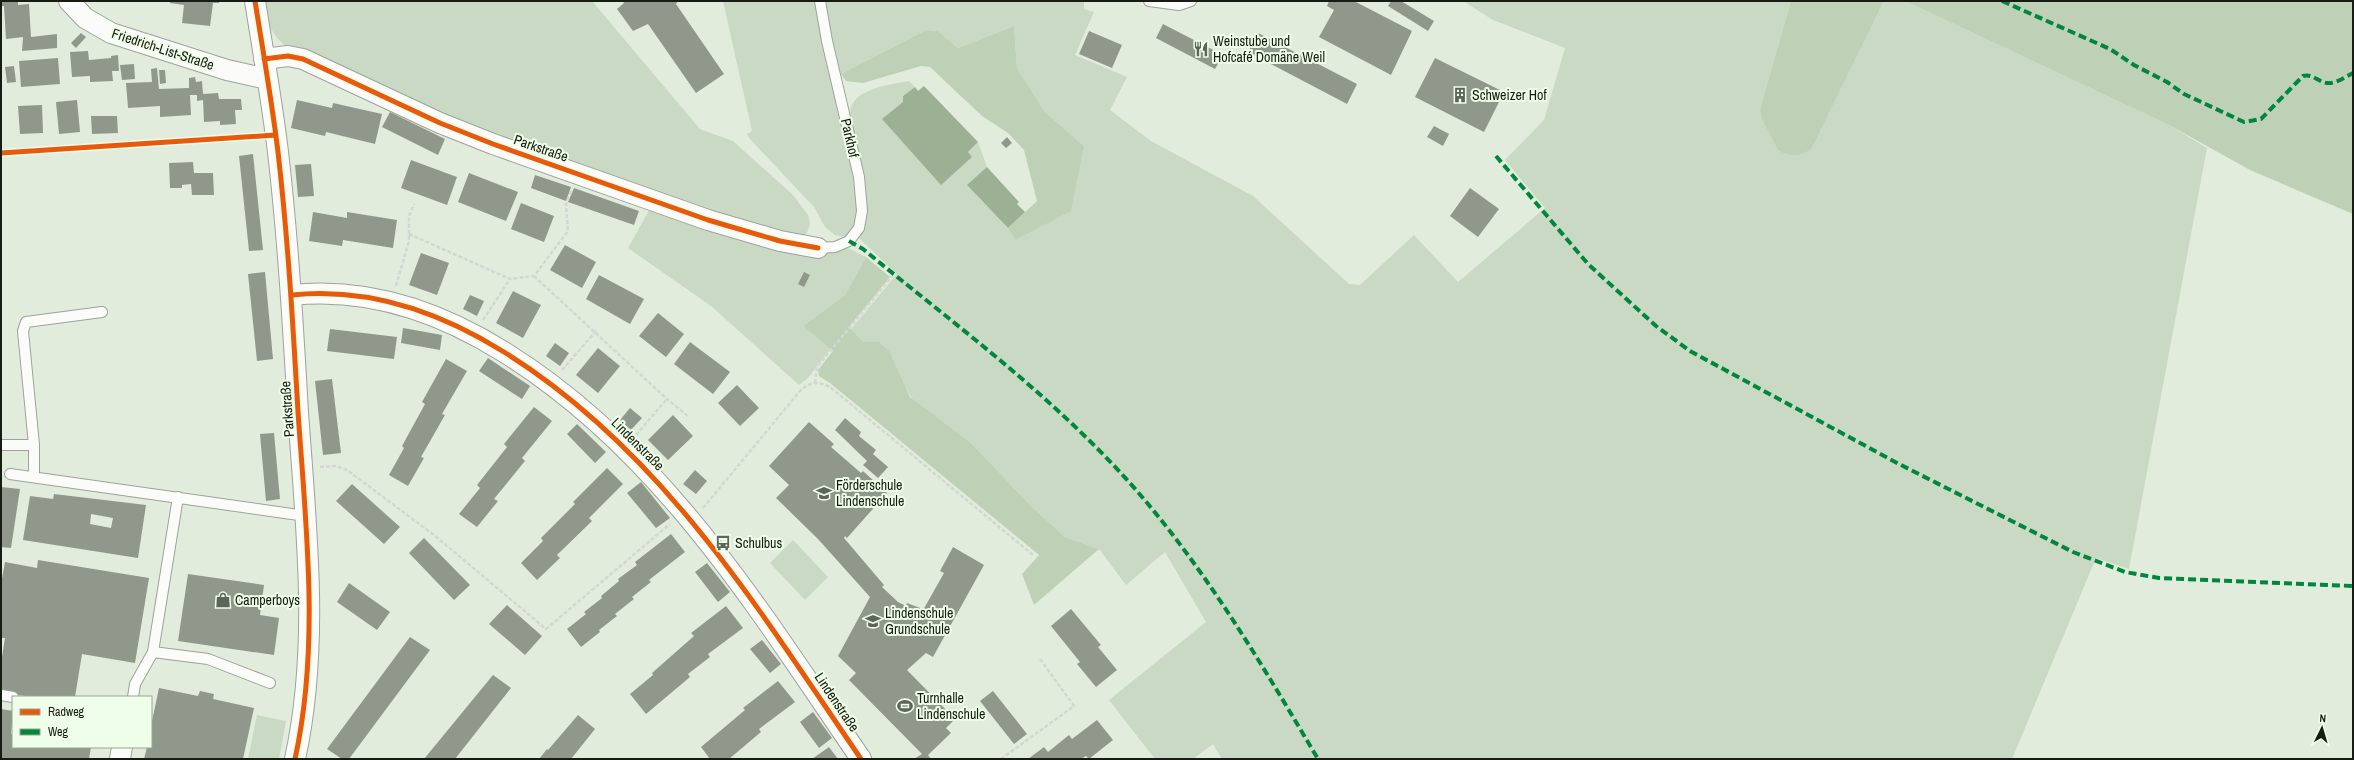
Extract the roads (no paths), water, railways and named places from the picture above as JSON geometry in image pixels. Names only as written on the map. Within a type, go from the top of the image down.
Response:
[{"type":"street","name":"Friedrich-List-Straße","points":[[69,1],[85,18],[111,33],[227,70],[267,79]]},
{"type":"street","name":"Parkstraße","points":[[255,1],[278,154],[292,295],[304,469],[309,646],[307,686],[295,759]]},
{"type":"street","name":"Parkstraße","points":[[264,58],[288,56],[304,59],[408,108],[493,144],[708,220],[780,242],[818,248]]},
{"type":"street","name":"Lindenstraße","points":[[292,295],[342,293],[391,302],[429,314],[474,334],[552,384],[583,408],[625,447],[687,515],[761,612],[861,759]]},
{"type":"street","points":[[120,759],[122,748]]},
{"type":"lane","name":"Parkhof","points":[[818,248],[834,246],[849,241],[859,228],[862,211],[859,177],[827,41],[820,1]]},
{"type":"lane","points":[[1149,1],[1178,5],[1191,1]]},
{"type":"lane","points":[[34,477],[34,445],[23,331],[26,322],[102,312]]},
{"type":"lane","points":[[1,445],[34,445]]},
{"type":"lane","points":[[10,474],[306,516]]},
{"type":"lane","points":[[133,696],[135,684],[153,652],[178,497]]},
{"type":"lane","points":[[153,652],[208,660],[270,683]]},
{"type":"lane","points":[[1,695],[12,697]]},
{"type":"place","name":"Weinstube und Hofcafé Domäne Weil","points":[[1201,49]]},
{"type":"place","name":"Schweizer Hof","points":[[1460,95]]},
{"type":"place","name":"Förderschule Lindenschule","points":[[824,493]]},
{"type":"place","name":"Schulbus","points":[[723,543]]},
{"type":"place","name":"Camperboys","points":[[223,600]]},
{"type":"place","name":"Lindenschule Grundschule","points":[[873,621]]},
{"type":"place","name":"Turnhalle Lindenschule","points":[[905,706]]}]
